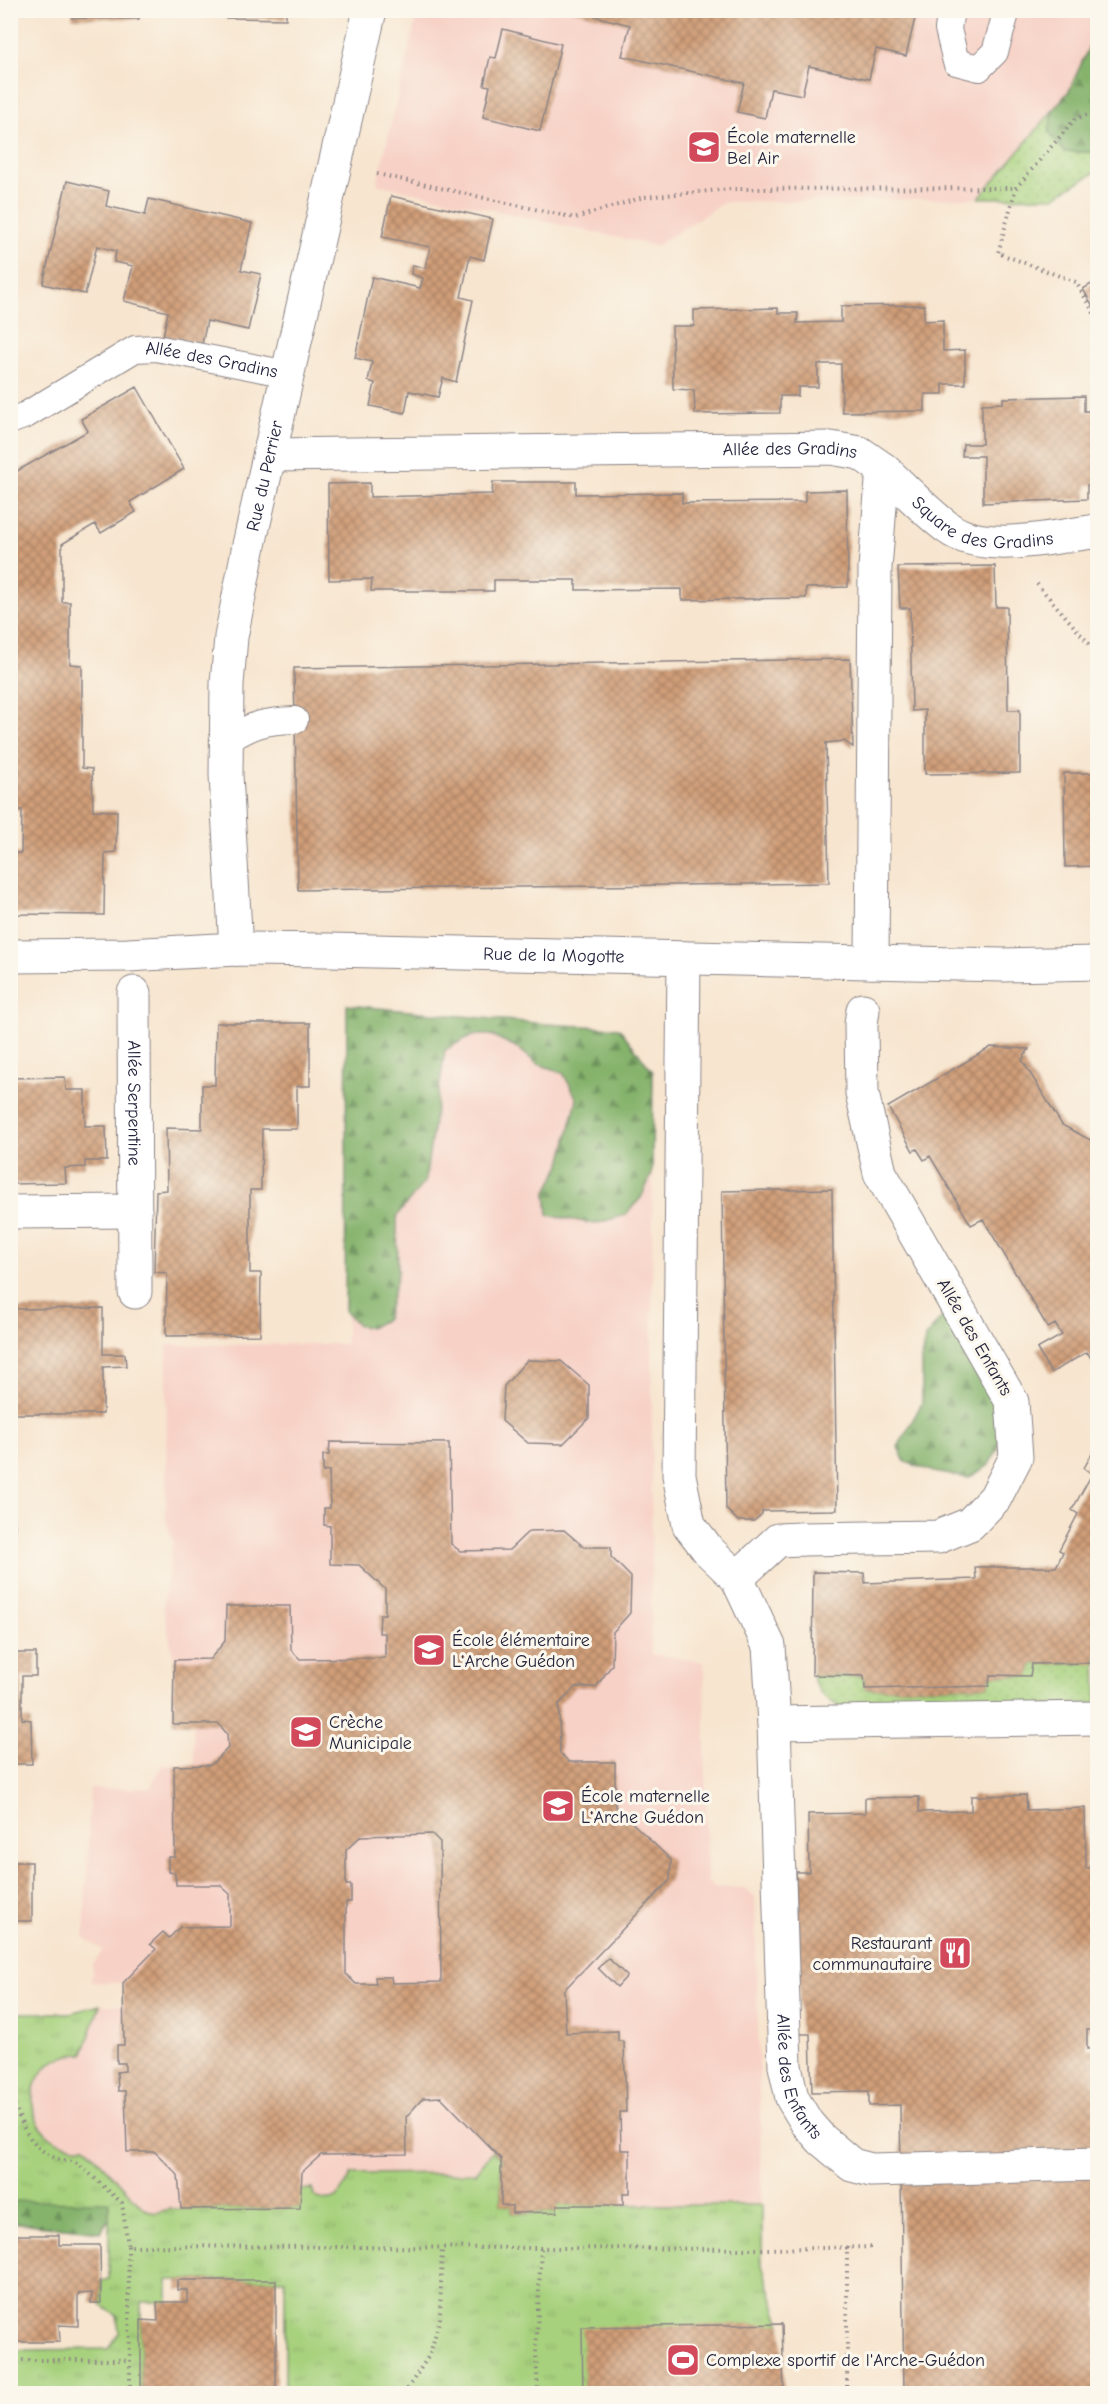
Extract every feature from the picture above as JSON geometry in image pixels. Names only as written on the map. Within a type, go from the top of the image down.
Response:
[{"type":"street","name":"Rue du Perrier","points":[[236,949],[225,775],[227,684],[231,637],[370,10]]},
{"type":"street","name":"Allée des Gradins","points":[[270,455],[831,448],[860,453],[883,469]]},
{"type":"street","name":"Square des Gradins","points":[[883,469],[950,530],[974,540],[1002,543],[1098,531]]},
{"type":"street","points":[[872,962],[875,568],[883,469]]},
{"type":"street","name":"Rue de la Mogotte","points":[[10,956],[128,956],[236,949],[1003,965],[1098,963]]},
{"type":"street","name":"Allée des Enfants","points":[[684,958],[680,1475],[689,1525],[708,1551],[737,1578],[769,1646],[774,1723],[785,2066],[792,2098],[807,2123],[821,2139],[852,2165],[871,2170],[1098,2164]]},
{"type":"street","name":"Allée Serpentine","points":[[134,993],[135,1292]]},
{"type":"street","name":"Allée des Enfants","points":[[737,1578],[778,1540],[938,1537],[969,1524],[995,1498],[1016,1456],[1012,1402],[880,1173],[862,1093],[861,1024],[863,1010]]},
{"type":"street","points":[[10,1212],[135,1211]]},
{"type":"street","points":[[774,1723],[1098,1718]]},
{"type":"lane","points":[[951,10],[948,29],[956,62],[979,68],[995,52],[1007,10]]},
{"type":"lane","name":"Allée des Gradins","points":[[10,421],[26,415],[135,349],[156,348],[288,374]]},
{"type":"lane","points":[[226,741],[241,731],[266,721],[295,720]]},
{"type":"path","points":[[1098,111],[1075,119],[1016,188],[998,253],[1076,282],[1098,320]]},
{"type":"path","points":[[335,164],[575,218],[644,197],[731,189],[1016,188]]},
{"type":"path","points":[[1002,543],[1098,654]]},
{"type":"path","points":[[13,2104],[24,2132],[34,2144],[45,2153],[61,2160],[74,2162],[122,2203],[129,2246],[130,2394]]},
{"type":"path","points":[[129,2246],[872,2247]]},
{"type":"path","points":[[405,2394],[430,2354],[440,2318],[442,2247]]},
{"type":"path","points":[[847,2247],[848,2394]]},
{"type":"path","points":[[538,2394],[536,2353],[541,2248]]},
{"type":"path","points":[[10,2360],[130,2360]]},
{"type":"shaded area","name":"École maternelle Bel Air","points":[[418,11],[1097,11],[1097,29],[1069,91],[979,198],[724,202],[656,246],[377,184]]},
{"type":"shaded area","points":[[347,1005],[546,1024],[619,1028],[653,1072],[651,1654],[704,1662],[707,1881],[714,1887],[745,1888],[755,1897],[762,2205],[557,2205],[557,2212],[512,2213],[501,2205],[500,2160],[475,2173],[352,2174],[337,2198],[320,2199],[313,2193],[300,2208],[169,2209],[156,2213],[144,2209],[85,2146],[72,2146],[55,2140],[35,2118],[32,2097],[41,2073],[60,2058],[83,2054],[100,2005],[124,2005],[123,1983],[91,1982],[93,1965],[103,1950],[84,1938],[90,1789],[150,1788],[163,1765],[194,1765],[193,1724],[173,1724],[174,1660],[163,1607],[173,1542],[166,1520],[167,1345],[346,1344]]},
{"type":"green space","points":[[1097,29],[1097,171],[1054,197],[979,198],[1069,91]]},
{"type":"green space","points":[[1097,29],[1097,152],[1065,152],[1049,132],[1053,110],[1069,91]]},
{"type":"green space","points":[[347,1005],[546,1024],[619,1028],[653,1072],[652,1174],[641,1198],[625,1215],[595,1224],[548,1215],[546,1193],[561,1164],[577,1099],[563,1073],[536,1063],[518,1048],[491,1035],[472,1035],[445,1050],[425,1181],[397,1216],[398,1274],[386,1319],[370,1328],[358,1325],[345,1312]]},
{"type":"green space","points":[[945,1313],[1004,1414],[998,1449],[988,1466],[968,1478],[934,1472],[905,1462],[898,1447],[922,1403],[922,1355],[925,1338]]},
{"type":"green space","points":[[1096,1651],[1097,1704],[847,1712],[820,1692],[812,1675],[864,1676],[865,1689],[989,1686],[990,1675],[1030,1676],[1032,1664],[1094,1663]]},
{"type":"green space","points":[[100,2005],[83,2054],[60,2058],[45,2069],[35,2084],[33,2101],[36,2119],[46,2133],[63,2143],[85,2146],[144,2209],[156,2213],[169,2209],[299,2208],[299,2190],[312,2189],[318,2198],[322,2199],[337,2198],[352,2174],[475,2173],[493,2151],[501,2159],[501,2205],[512,2206],[512,2213],[556,2212],[557,2205],[762,2205],[762,2265],[781,2325],[585,2393],[285,2393],[285,2280],[168,2280],[168,2302],[141,2302],[141,2393],[11,2393],[10,2350],[108,2349],[119,2333],[117,2316],[101,2305],[101,2281],[109,2279],[109,2202],[11,2201],[11,2013],[70,2013]]},
{"type":"green space","points":[[11,2145],[109,2202],[109,2219],[100,2232],[11,2222]]},
{"type":"building","points":[[72,10],[139,10],[139,19],[72,18]]},
{"type":"building","points":[[227,10],[286,10],[286,19],[226,18]]},
{"type":"building","points":[[570,10],[917,10],[906,56],[876,49],[869,79],[809,66],[802,95],[771,89],[765,118],[737,112],[744,83],[622,56],[630,25]]},
{"type":"building","points":[[503,29],[561,44],[540,131],[483,117],[490,86],[484,85],[490,57],[496,58]]},
{"type":"building","points":[[67,181],[109,191],[106,206],[145,215],[149,199],[252,223],[241,270],[261,274],[248,330],[207,321],[202,344],[163,336],[168,312],[124,301],[133,266],[114,262],[116,251],[97,246],[85,294],[43,284]]},
{"type":"building","points":[[391,196],[493,219],[484,260],[470,256],[461,297],[473,300],[456,382],[443,378],[438,397],[409,391],[405,413],[370,406],[375,383],[368,381],[372,362],[355,358],[372,277],[420,288],[423,278],[411,274],[413,265],[425,268],[430,247],[382,237]]},
{"type":"building","points":[[10,212],[13,212],[13,248],[10,248]]},
{"type":"building","points":[[1098,280],[1098,315],[1083,289]]},
{"type":"building","points":[[924,305],[924,321],[943,320],[943,351],[965,350],[965,384],[943,384],[943,394],[925,394],[925,411],[842,412],[841,364],[818,364],[818,387],[798,387],[798,396],[780,396],[780,413],[695,414],[694,390],[673,389],[672,326],[694,326],[694,310],[778,308],[778,313],[798,313],[797,323],[841,322],[841,306]]},
{"type":"building","points":[[137,387],[184,469],[130,502],[136,512],[101,533],[95,524],[62,544],[62,602],[70,602],[70,664],[82,665],[82,768],[92,769],[93,810],[117,811],[116,852],[105,853],[104,915],[10,914],[10,853],[21,853],[22,810],[10,810],[10,475],[88,431],[81,419]]},
{"type":"building","points":[[1084,396],[1084,411],[1098,411],[1098,485],[1087,485],[1087,499],[983,503],[983,456],[962,456],[963,444],[982,444],[982,404],[1003,403],[1003,398]]},
{"type":"building","points":[[493,482],[576,482],[576,494],[682,493],[682,503],[805,502],[805,491],[847,490],[848,587],[806,588],[806,598],[682,600],[682,589],[576,590],[576,580],[494,580],[494,591],[371,591],[372,579],[329,580],[328,484],[370,483],[370,497],[492,494]]},
{"type":"building","points":[[995,566],[996,607],[1007,607],[1008,710],[1020,710],[1020,773],[925,774],[925,710],[912,711],[910,608],[900,608],[898,567]]},
{"type":"building","points":[[850,659],[853,747],[844,741],[826,743],[829,883],[298,890],[294,668]]},
{"type":"building","points":[[1064,773],[1098,773],[1098,866],[1065,867]]},
{"type":"building","points":[[216,1023],[310,1023],[310,1086],[297,1086],[297,1129],[262,1129],[261,1190],[250,1190],[250,1273],[261,1273],[260,1335],[166,1336],[167,1273],[154,1272],[156,1191],[167,1190],[166,1128],[202,1129],[202,1085],[215,1085]]},
{"type":"building","points":[[991,1047],[1029,1049],[1022,1060],[1062,1125],[1098,1144],[1098,1369],[1087,1352],[1051,1373],[1037,1349],[1062,1335],[1055,1324],[1048,1328],[983,1219],[971,1225],[930,1156],[924,1160],[917,1149],[913,1151],[888,1107]]},
{"type":"building","points":[[65,1077],[66,1090],[85,1090],[85,1126],[106,1126],[107,1161],[85,1161],[85,1167],[65,1168],[66,1183],[10,1184],[10,1078]]},
{"type":"building","points":[[832,1189],[837,1510],[762,1511],[762,1514],[754,1521],[738,1521],[726,1509],[722,1191]]},
{"type":"building","points":[[103,1308],[103,1354],[125,1354],[126,1366],[103,1367],[103,1414],[10,1414],[10,1309]]},
{"type":"building","points":[[527,1360],[561,1361],[589,1385],[589,1418],[563,1444],[528,1443],[502,1421],[504,1386]]},
{"type":"building","points":[[330,1442],[449,1443],[451,1544],[460,1551],[509,1550],[529,1531],[564,1530],[584,1547],[611,1547],[611,1557],[631,1577],[630,1613],[613,1632],[612,1665],[596,1687],[576,1687],[559,1704],[560,1753],[569,1762],[615,1762],[615,1806],[671,1860],[670,1880],[564,1990],[566,2033],[618,2031],[618,2041],[624,2042],[626,2112],[620,2112],[621,2150],[630,2150],[630,2193],[623,2193],[623,2205],[557,2205],[557,2212],[512,2213],[512,2206],[501,2205],[501,2159],[441,2097],[423,2098],[406,2117],[407,2154],[321,2155],[302,2172],[300,2208],[181,2209],[178,2175],[155,2152],[127,2152],[125,2091],[118,2091],[117,2072],[125,2071],[125,2063],[117,2063],[117,2045],[124,2045],[123,1983],[156,1949],[150,1944],[163,1932],[169,1938],[180,1927],[230,1926],[230,1894],[220,1885],[176,1885],[175,1873],[168,1872],[168,1857],[175,1857],[174,1766],[211,1765],[228,1748],[227,1734],[219,1724],[173,1724],[174,1660],[210,1659],[225,1641],[226,1606],[290,1606],[291,1650],[300,1659],[385,1658],[385,1633],[379,1633],[380,1614],[385,1614],[385,1589],[359,1565],[330,1564],[330,1526],[324,1525],[324,1508],[330,1508],[329,1471],[323,1472],[323,1455],[329,1455]],"holes":[[[432,1834],[440,1842],[441,1982],[392,1983],[391,1977],[375,1977],[376,1984],[356,1984],[346,1974],[346,1902],[351,1902],[351,1885],[346,1885],[346,1850],[361,1836]]]},
{"type":"building","points":[[1098,1443],[1098,1651],[1094,1663],[1032,1664],[1030,1676],[990,1675],[989,1686],[865,1689],[864,1676],[812,1675],[813,1572],[864,1573],[865,1583],[976,1579],[975,1567],[1056,1567],[1063,1552],[1059,1550],[1078,1514],[1072,1510],[1092,1474],[1084,1468]]},
{"type":"building","points":[[10,1511],[14,1511],[15,1533],[10,1533]]},
{"type":"building","points":[[10,1653],[36,1653],[36,1676],[22,1676],[22,1719],[31,1720],[32,1764],[10,1764]]},
{"type":"building","points":[[1026,1795],[1027,1810],[1085,1808],[1086,1868],[1098,1868],[1098,2030],[1087,2030],[1087,2049],[1098,2049],[1098,2394],[904,2394],[900,2105],[869,2106],[869,2091],[812,2092],[810,2034],[800,2034],[796,1872],[809,1872],[808,1814],[865,1813],[865,1798],[919,1797],[919,1812],[971,1811],[971,1796]]},
{"type":"building","points":[[10,1862],[32,1862],[32,1921],[11,1921]]},
{"type":"building","points":[[608,1958],[627,1976],[617,1987],[598,1968]]},
{"type":"building","points":[[10,2235],[59,2235],[59,2245],[100,2245],[101,2303],[91,2303],[92,2293],[78,2294],[78,2326],[59,2325],[60,2342],[10,2342]]},
{"type":"building","points":[[177,2280],[276,2280],[276,2394],[141,2394],[141,2320],[158,2321],[157,2302],[187,2302],[187,2290],[177,2290]]},
{"type":"building","name":"Complexe sportif de l'Arche-Guédon","points":[[782,2324],[784,2394],[583,2394],[582,2327]]},
{"type":"place","name":"École maternelle Bel Air","points":[[704,147]]},
{"type":"place","name":"École élémentaire L'Arche Guédon","points":[[429,1650]]},
{"type":"place","name":"Crèche Municipale","points":[[306,1732]]},
{"type":"place","name":"École maternelle L'Arche Guédon","points":[[558,1806]]},
{"type":"place","name":"Restaurant communautaire","points":[[955,1953]]},
{"type":"place","name":"Complexe sportif de l'Arche-Guédon","points":[[683,2360]]}]
